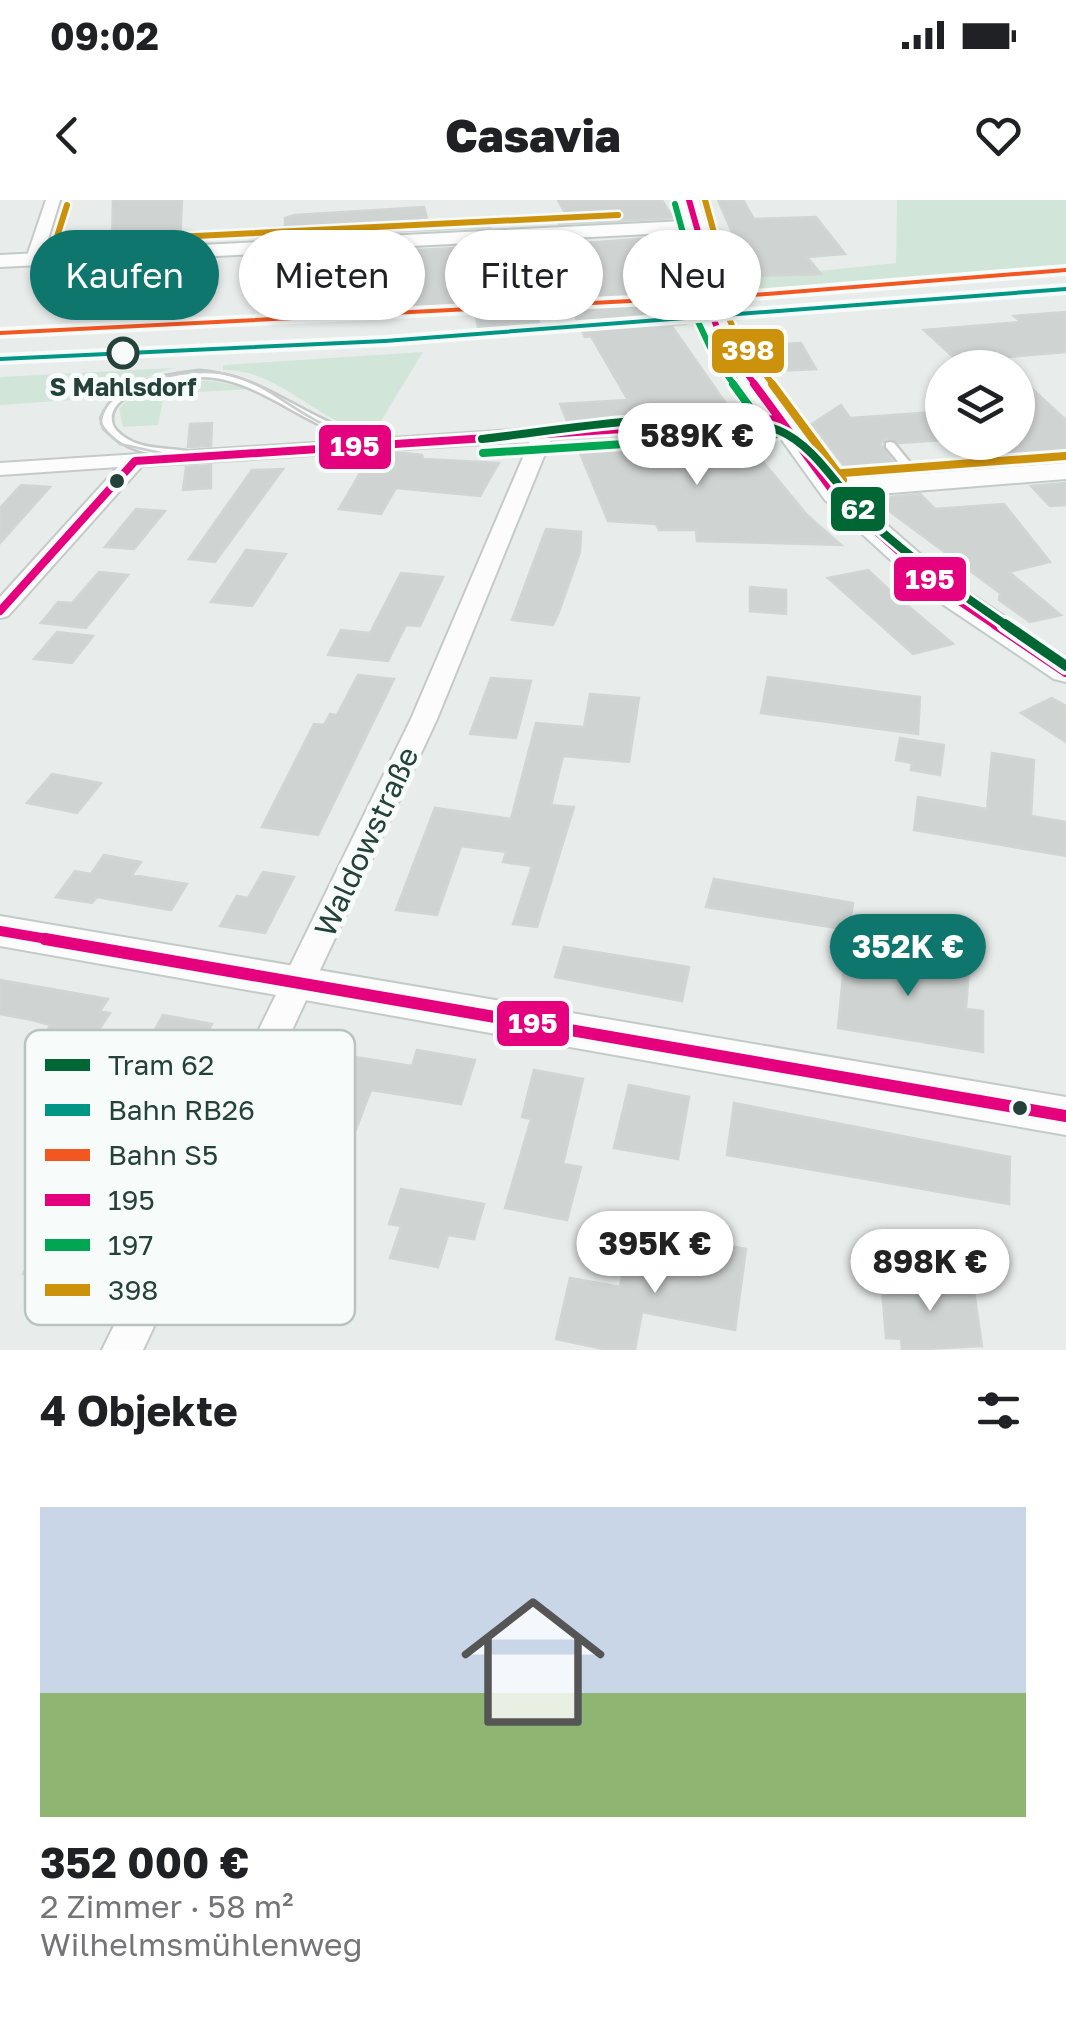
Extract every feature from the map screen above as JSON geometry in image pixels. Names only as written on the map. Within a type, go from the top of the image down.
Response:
[{"type":"street","points":[[44,230],[54,200]]},
{"type":"street","points":[[689,200],[708,266],[708,308],[728,350],[831,489],[940,588],[1066,672]]},
{"type":"street","points":[[219,250],[696,226]]},
{"type":"street","points":[[0,261],[30,260]]},
{"type":"street","points":[[0,469],[776,419]]},
{"type":"street","name":"Waldowstraße","points":[[279,1030],[455,649],[543,434]]},
{"type":"street","points":[[0,612],[135,460]]},
{"type":"street","points":[[831,489],[1066,471]]},
{"type":"street","points":[[0,931],[1066,1116]]},
{"type":"street","name":"Waldowstraße","points":[[122,1350],[134,1325]]},
{"type":"lane","points":[[248,454],[142,448],[111,432],[107,413],[122,396],[154,382],[222,376],[257,384],[340,430],[409,443]]},
{"type":"lane","points":[[890,445],[920,483]]},
{"type":"green space","points":[[897,200],[1066,200],[1066,266],[761,290],[761,277],[896,263]]},
{"type":"green space","points":[[423,352],[373,434],[334,420],[263,378],[223,370],[223,365]]},
{"type":"green space","points":[[173,368],[118,387],[101,398],[0,405],[0,377]]},
{"type":"green space","points":[[213,381],[251,389],[164,394],[158,425],[123,427],[119,409],[150,388]]},
{"type":"building","points":[[113,200],[182,200],[181,230],[112,230]]},
{"type":"building","points":[[558,200],[662,200],[673,218],[559,224],[556,218],[567,217]]},
{"type":"building","points":[[718,200],[743,200],[754,219],[816,217],[845,254],[807,257],[821,274],[761,276],[761,230],[731,230]]},
{"type":"building","points":[[424,207],[428,222],[488,221],[490,227],[272,230],[285,228],[285,218]]},
{"type":"building","points":[[623,240],[623,320],[683,320],[685,324],[671,325],[727,405],[718,406],[724,413],[568,423],[560,404],[628,400],[591,336],[585,337],[577,320],[603,320],[603,241]]},
{"type":"building","points":[[445,249],[445,310],[425,311],[425,250]]},
{"type":"building","points":[[1066,312],[1066,352],[1035,355],[1035,350],[946,350],[924,330],[1021,322],[1014,316]]},
{"type":"building","points":[[476,320],[539,323],[478,327]]},
{"type":"building","points":[[801,343],[816,369],[777,371],[758,345]]},
{"type":"building","points":[[1035,392],[1066,420],[1066,459],[1014,463],[1012,460],[1035,460]]},
{"type":"building","points":[[841,405],[850,418],[925,413],[925,441],[899,443],[885,439],[880,444],[897,467],[848,471],[812,424]]},
{"type":"building","points":[[212,423],[211,446],[188,447],[190,424]]},
{"type":"building","points":[[737,430],[807,515],[841,545],[697,541],[696,530],[659,530],[656,524],[608,521],[575,441]]},
{"type":"building","points":[[382,454],[422,455],[423,459],[499,463],[480,496],[396,488],[381,514],[339,509],[366,463],[383,462]]},
{"type":"building","points":[[211,465],[211,488],[183,490],[186,467]]},
{"type":"building","points":[[283,469],[215,562],[189,559],[252,470]]},
{"type":"building","points":[[1066,483],[1066,505],[1050,506],[1031,486]]},
{"type":"building","points":[[21,485],[50,487],[0,543],[0,508]]},
{"type":"building","points":[[920,494],[935,509],[1004,504],[1050,562],[1009,572],[1061,615],[1030,622],[999,600],[1000,593],[885,508],[891,497]]},
{"type":"building","points":[[136,509],[165,511],[134,549],[105,547]]},
{"type":"building","points":[[546,529],[581,532],[580,552],[559,612],[553,625],[512,620]]},
{"type":"building","points":[[246,550],[286,554],[252,606],[211,602]]},
{"type":"building","points":[[868,570],[953,644],[913,654],[828,578]]},
{"type":"building","points":[[99,572],[128,575],[86,628],[41,623],[58,602],[72,603]]},
{"type":"building","points":[[401,573],[443,577],[420,626],[406,625],[388,661],[328,655],[341,630],[370,633]]},
{"type":"building","points":[[750,587],[786,590],[786,614],[750,611]]},
{"type":"building","points":[[57,632],[93,636],[72,663],[34,659]]},
{"type":"building","points":[[358,675],[394,679],[318,835],[262,827],[314,724],[324,725],[330,714],[337,715]]},
{"type":"building","points":[[768,677],[920,697],[918,734],[761,713]]},
{"type":"building","points":[[491,678],[531,681],[516,738],[470,734]]},
{"type":"building","points":[[590,694],[639,698],[629,762],[563,756],[551,805],[574,807],[537,927],[513,924],[532,866],[503,862],[506,852],[461,846],[437,915],[396,910],[435,808],[511,819],[536,723],[584,727]]},
{"type":"building","points":[[1052,698],[1066,706],[1066,742],[1021,713]]},
{"type":"building","points":[[900,738],[944,745],[940,775],[911,770],[912,763],[896,760]]},
{"type":"building","points":[[992,753],[1034,760],[1031,816],[1066,822],[1066,856],[914,830],[918,797],[987,809]]},
{"type":"building","points":[[52,774],[101,783],[77,813],[27,803]]},
{"type":"building","points":[[104,855],[141,862],[132,875],[187,884],[171,910],[97,897],[92,903],[56,897],[75,871],[91,874]]},
{"type":"building","points":[[263,872],[294,877],[265,933],[220,926],[237,896],[248,898]]},
{"type":"building","points":[[714,879],[853,903],[849,930],[706,907]]},
{"type":"building","points":[[846,944],[969,966],[966,1009],[983,1011],[983,1052],[838,1028]]},
{"type":"building","points":[[564,947],[689,967],[682,1001],[555,977]]},
{"type":"building","points":[[0,980],[108,999],[100,1011],[110,1013],[99,1030],[54,1030],[48,1029],[50,1025],[0,1014]]},
{"type":"building","points":[[163,1015],[212,1024],[209,1030],[155,1030]]},
{"type":"building","points":[[417,1050],[475,1060],[461,1104],[371,1090],[355,1132],[355,1057],[412,1066]]},
{"type":"building","points":[[534,1070],[583,1079],[563,1164],[581,1167],[567,1220],[505,1208],[531,1119],[522,1117]]},
{"type":"building","points":[[629,1085],[689,1097],[678,1159],[614,1148]]},
{"type":"building","points":[[734,1103],[1010,1157],[1009,1204],[727,1155]]},
{"type":"building","points":[[401,1189],[484,1204],[474,1239],[448,1235],[438,1267],[390,1258],[401,1226],[389,1224]]},
{"type":"building","points":[[698,1240],[746,1249],[735,1330],[642,1312],[635,1350],[608,1350],[556,1339],[570,1278],[620,1287],[628,1246],[695,1259]]},
{"type":"building","points":[[881,1276],[973,1284],[982,1346],[902,1350],[901,1339],[886,1338]]},
{"type":"tram line","points":[[482,439],[179,457],[120,444],[103,429],[100,418],[115,397],[136,385],[190,373],[220,373],[244,379],[306,415],[358,436],[423,441],[533,431]]},
{"type":"tram line","name":"62","points":[[482,439],[678,421],[752,423],[778,430],[802,447],[893,541],[1066,666]]},
{"type":"rail line","name":"S5","points":[[0,333],[767,294],[1066,270]]},
{"type":"rail line","name":"RB26","points":[[0,359],[385,341],[1066,289]]},
{"type":"transit line","name":"195","points":[[689,200],[708,267],[706,300],[722,340],[835,494],[940,588],[1066,672]]},
{"type":"transit line","name":"398","points":[[705,200],[723,265],[721,298],[735,333],[843,480]]},
{"type":"transit line","name":"197","points":[[675,204],[693,269],[694,313],[715,358],[765,428]]},
{"type":"transit line","name":"398","points":[[67,205],[55,243],[618,215]]},
{"type":"transit line","name":"195","points":[[0,611],[135,461],[777,419]]},
{"type":"transit line","name":"197","points":[[483,453],[778,434]]},
{"type":"transit line","name":"398","points":[[830,474],[1065,456]]},
{"type":"transit line","name":"195","points":[[0,931],[1066,1116]]},
{"type":"place","name":"S Mahlsdorf","points":[[123,353]]}]
